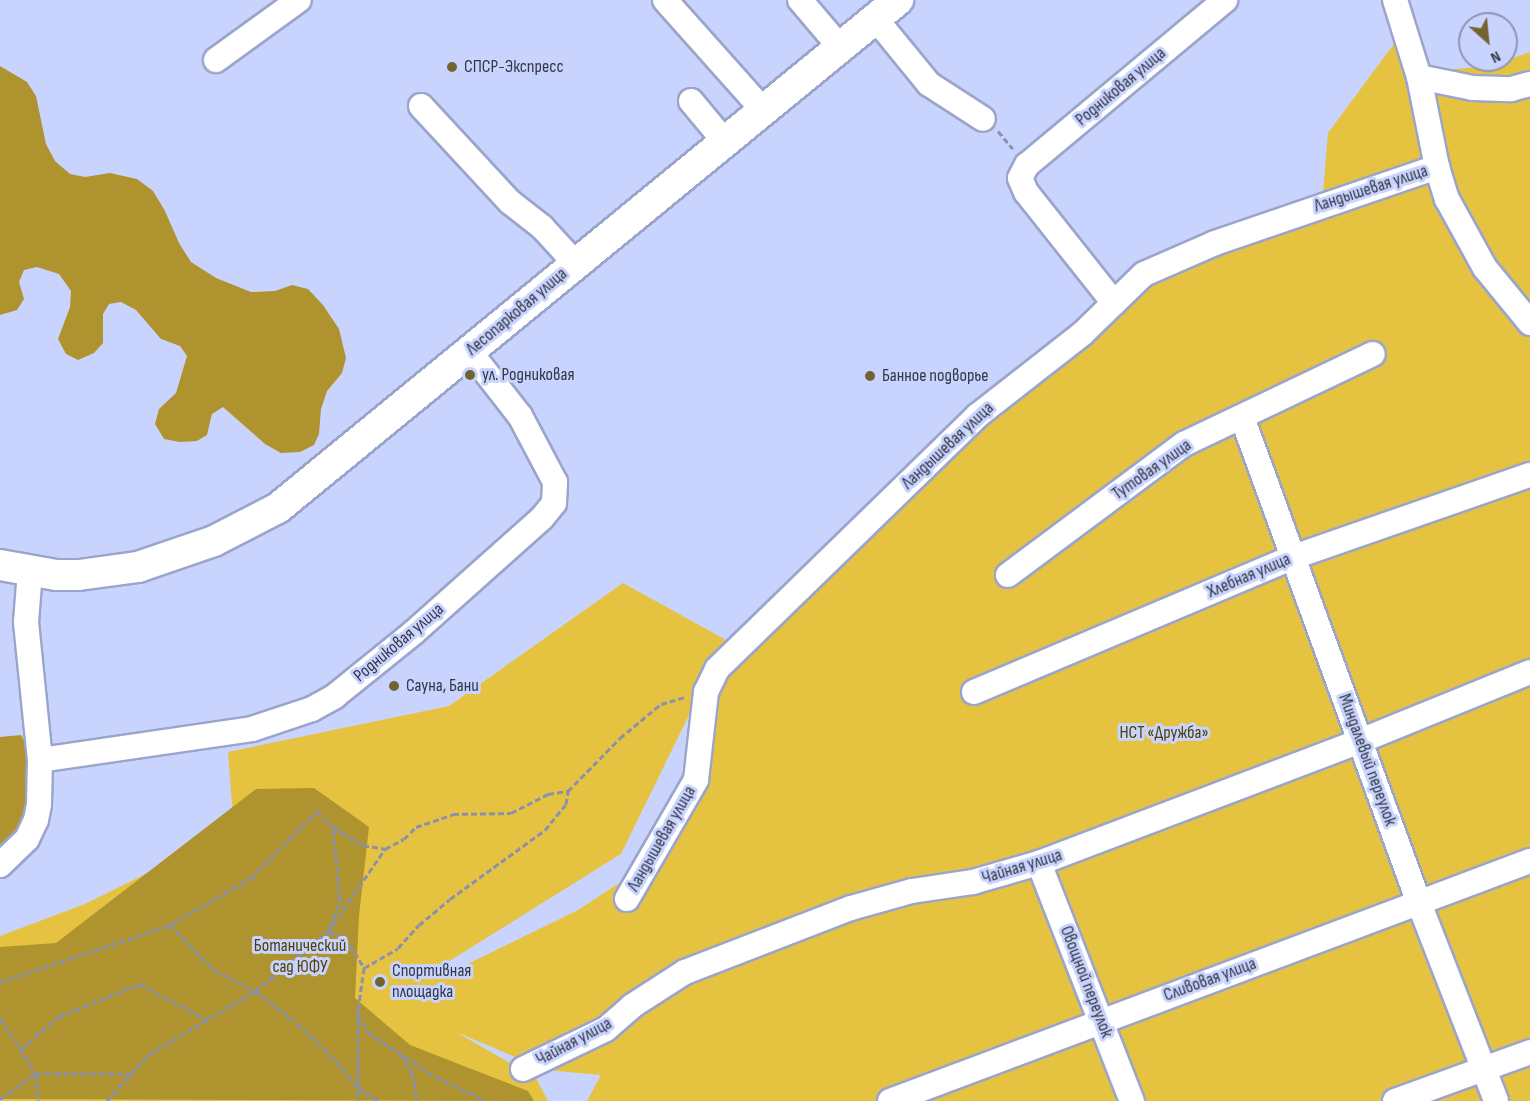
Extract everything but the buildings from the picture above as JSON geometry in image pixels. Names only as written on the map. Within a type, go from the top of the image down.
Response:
[{"type":"main road","name":"Лесопарковая улица","points":[[0,565],[30,571],[79,575],[138,567],[180,554],[239,530],[278,508],[318,478],[575,263],[726,142],[886,9]]},
{"type":"street","points":[[216,60],[299,0]]},
{"type":"street","points":[[665,0],[763,110]]},
{"type":"street","points":[[800,0],[840,47]]},
{"type":"street","name":"Родниковая улица","points":[[1024,172],[1225,0]]},
{"type":"street","points":[[1395,0],[1419,78],[1437,167],[1447,199],[1463,231],[1504,294],[1530,323]]},
{"type":"street","points":[[886,9],[929,84],[982,119]]},
{"type":"street","points":[[1419,78],[1473,88],[1510,89],[1530,84]]},
{"type":"street","points":[[691,101],[726,142]]},
{"type":"street","points":[[421,106],[510,202],[542,227],[575,263]]},
{"type":"street","name":"Ландышевая улица","points":[[627,898],[696,780],[706,692],[717,669],[977,416],[1082,334],[1144,274],[1177,257],[1317,206],[1437,167]]},
{"type":"street","points":[[1024,172],[1026,192],[1114,303]]},
{"type":"street","name":"Родниковая улица","points":[[40,760],[252,729],[312,709],[335,696],[413,633],[542,518],[554,503],[555,482],[534,437],[470,352]]},
{"type":"street","name":"Тутовая улица","points":[[1008,575],[1184,444],[1373,354]]},
{"type":"street","name":"Миндалевый переулок","points":[[1242,417],[1419,903],[1496,1101]]},
{"type":"street","name":"Хлебная улица","points":[[974,692],[1292,558],[1530,475]]},
{"type":"street","points":[[0,865],[27,839],[36,820],[40,760],[26,622],[30,571]]},
{"type":"street","name":"Чайная улица","points":[[523,1069],[606,1029],[632,1006],[685,972],[851,908],[912,891],[973,882],[1039,863],[1360,741],[1530,672]]},
{"type":"street","name":"Сливовая улица","points":[[890,1101],[1530,861]]},
{"type":"street","name":"Овощной переулок","points":[[1039,863],[1132,1101]]},
{"type":"street","points":[[1395,1101],[1530,1052]]},
{"type":"path","points":[[982,119],[994,127],[1024,172]]},
{"type":"path","points":[[364,968],[398,948],[419,925],[442,906],[545,830],[566,804],[568,791],[620,738],[661,704],[706,692]]},
{"type":"path","points":[[107,1101],[148,1055],[255,991],[328,932],[385,849],[404,839],[416,827],[453,814],[511,813],[548,794],[568,791]]},
{"type":"path","points":[[0,982],[170,925],[251,878],[317,811],[333,827],[363,845],[385,849]]},
{"type":"path","points":[[328,932],[339,899],[333,827]]},
{"type":"path","points":[[170,925],[214,970],[255,991],[324,1047],[358,1087],[378,1101]]},
{"type":"path","points":[[328,932],[345,937],[364,968],[358,1010],[358,1101]]},
{"type":"path","points":[[21,1049],[58,1017],[140,984],[207,1020]]},
{"type":"path","points":[[358,1010],[367,1032],[436,1077],[486,1101]]},
{"type":"path","points":[[0,1018],[36,1073],[38,1101]]},
{"type":"path","points":[[397,1050],[412,1073],[417,1101]]},
{"type":"path","points":[[0,1098],[36,1073],[131,1074]]},
{"type":"green space","name":"НСТ «Дружба»","points":[[1396,41],[1406,73],[1458,69],[1458,72],[1518,72],[1518,56],[1530,52],[1530,1101],[587,1101],[601,1075],[546,1070],[456,1032],[536,1078],[548,1101],[0,1101],[0,936],[85,904],[234,830],[228,752],[449,706],[623,583],[726,640],[720,651],[1098,306],[1121,281],[1323,193],[1328,133]],"holes":[[[714,664],[701,769],[633,874],[578,910],[445,975],[443,965],[621,854]]]},
{"type":"green space","points":[[0,66],[27,82],[36,96],[46,144],[55,161],[70,174],[85,177],[110,173],[137,179],[153,191],[191,262],[216,278],[251,292],[275,291],[292,285],[308,289],[323,305],[339,329],[346,358],[342,373],[327,391],[321,409],[319,434],[314,445],[300,452],[281,453],[265,444],[223,407],[212,414],[207,435],[197,441],[180,442],[164,439],[155,424],[159,409],[176,393],[187,356],[180,346],[161,339],[136,310],[121,302],[109,304],[103,314],[103,343],[94,353],[78,360],[66,354],[58,339],[70,307],[71,291],[59,274],[37,267],[24,270],[19,282],[24,299],[17,310],[0,315]]},
{"type":"green space","points":[[21,735],[31,753],[31,817],[0,857],[0,737]]},
{"type":"green space","name":"Ботанический сад ЮФУ","points":[[314,788],[369,827],[359,916],[355,998],[410,1045],[528,1091],[534,1101],[0,1099],[0,947],[56,943],[256,789]]},
{"type":"place","name":"СПСР-Экспресс","points":[[452,67]]},
{"type":"place","name":"ул. Родниковая","points":[[470,375]]},
{"type":"place","name":"Банное подворье","points":[[870,376]]},
{"type":"place","name":"Сауна, Бани","points":[[394,686]]},
{"type":"place","name":"Спортивная площадка","points":[[380,982]]}]
